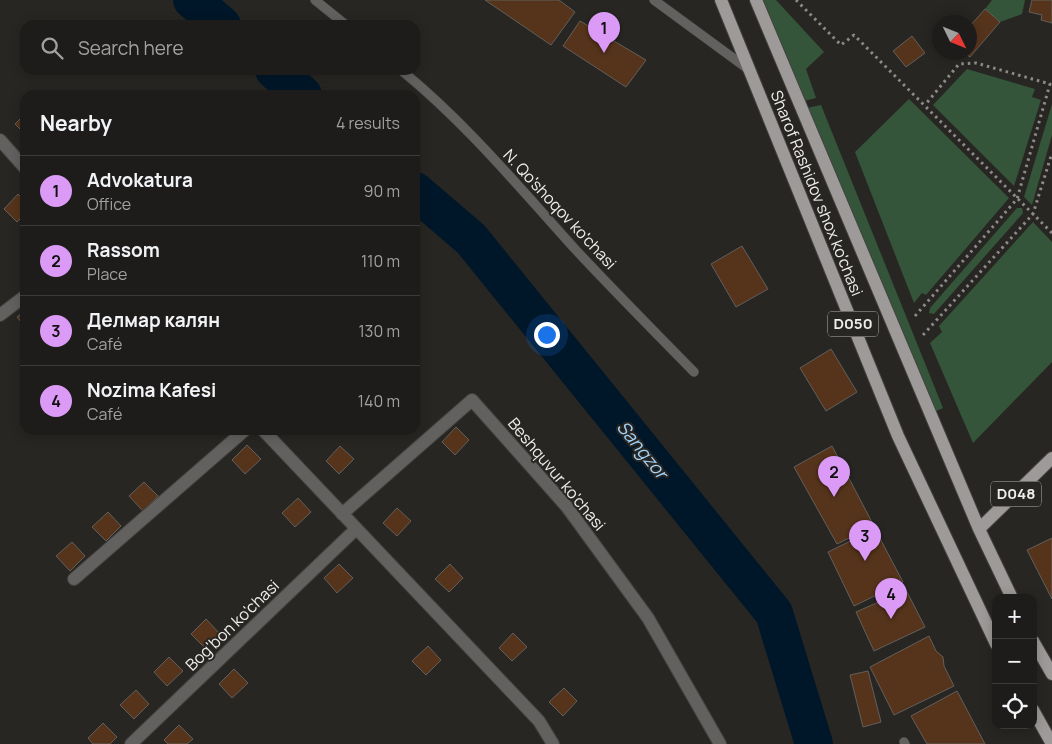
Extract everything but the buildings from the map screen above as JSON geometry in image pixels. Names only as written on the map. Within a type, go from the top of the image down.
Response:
[{"type":"main road","name":"Sharof Rashidov shox ko'chasi","points":[[721,0],[898,436],[994,639]]},
{"type":"main road","name":"Sharof Rashidov shox ko'chasi","points":[[756,0],[979,529],[1010,594]]},
{"type":"main road","name":"D048","points":[[979,529],[998,513],[1052,458]]},
{"type":"main road","points":[[1037,648],[1052,674]]},
{"type":"main road","points":[[1037,717],[1052,744]]},
{"type":"street","points":[[0,140],[20,162]]},
{"type":"street","points":[[0,315],[20,300]]},
{"type":"street","name":"Beshquvur ko'chasi","points":[[342,514],[472,400],[567,506],[637,602],[720,744]]},
{"type":"street","points":[[74,579],[240,435]]},
{"type":"street","points":[[268,435],[538,720],[553,744]]},
{"type":"street","name":"Bog'bon ko'chasi","points":[[131,744],[356,529]]},
{"type":"lane","points":[[315,0],[340,20]]},
{"type":"lane","points":[[654,0],[750,70]]},
{"type":"lane","name":"N. Qo'shoqov ko'chasi","points":[[407,75],[426,90],[487,150],[576,249],[694,372]]},
{"type":"path","points":[[796,0],[841,44],[854,35],[1052,233]]},
{"type":"path","points":[[915,316],[1017,199],[1050,93],[1050,84],[976,63],[959,64],[925,105]]},
{"type":"path","points":[[923,335],[1033,214],[1052,153]]},
{"type":"green space","points":[[762,0],[776,0],[824,52],[806,69],[816,98],[804,101]]},
{"type":"green space","points":[[992,0],[1025,0],[1022,14],[1000,22],[985,9]]},
{"type":"green space","points":[[967,69],[1035,89],[1032,97],[1041,100],[1014,186],[933,105]]},
{"type":"green space","points":[[909,99],[1009,198],[926,295],[922,293],[914,303],[855,152]]},
{"type":"green space","points":[[1052,104],[1052,135],[1032,205],[1024,197]]},
{"type":"green space","points":[[821,105],[943,408],[934,412],[807,108]]},
{"type":"green space","points":[[1017,208],[1022,208],[1023,213],[934,314],[929,313],[930,308]]},
{"type":"green space","points":[[1033,222],[1052,242],[1052,362],[973,443],[930,343],[942,332],[939,326]]},
{"type":"waterway","name":"Sangzor","points":[[192,0],[216,20]]},
{"type":"waterway","name":"Sangzor","points":[[280,75],[297,90]]},
{"type":"waterway","name":"Sangzor","points":[[420,195],[471,239],[774,613],[814,744]]},
{"type":"place","name":"Advokatura","points":[[604,53]]},
{"type":"place","name":"Rassom","points":[[834,497]]},
{"type":"place","name":"Делмар калян","points":[[865,561]]},
{"type":"place","name":"Nozima Kafesi","points":[[891,619]]}]
